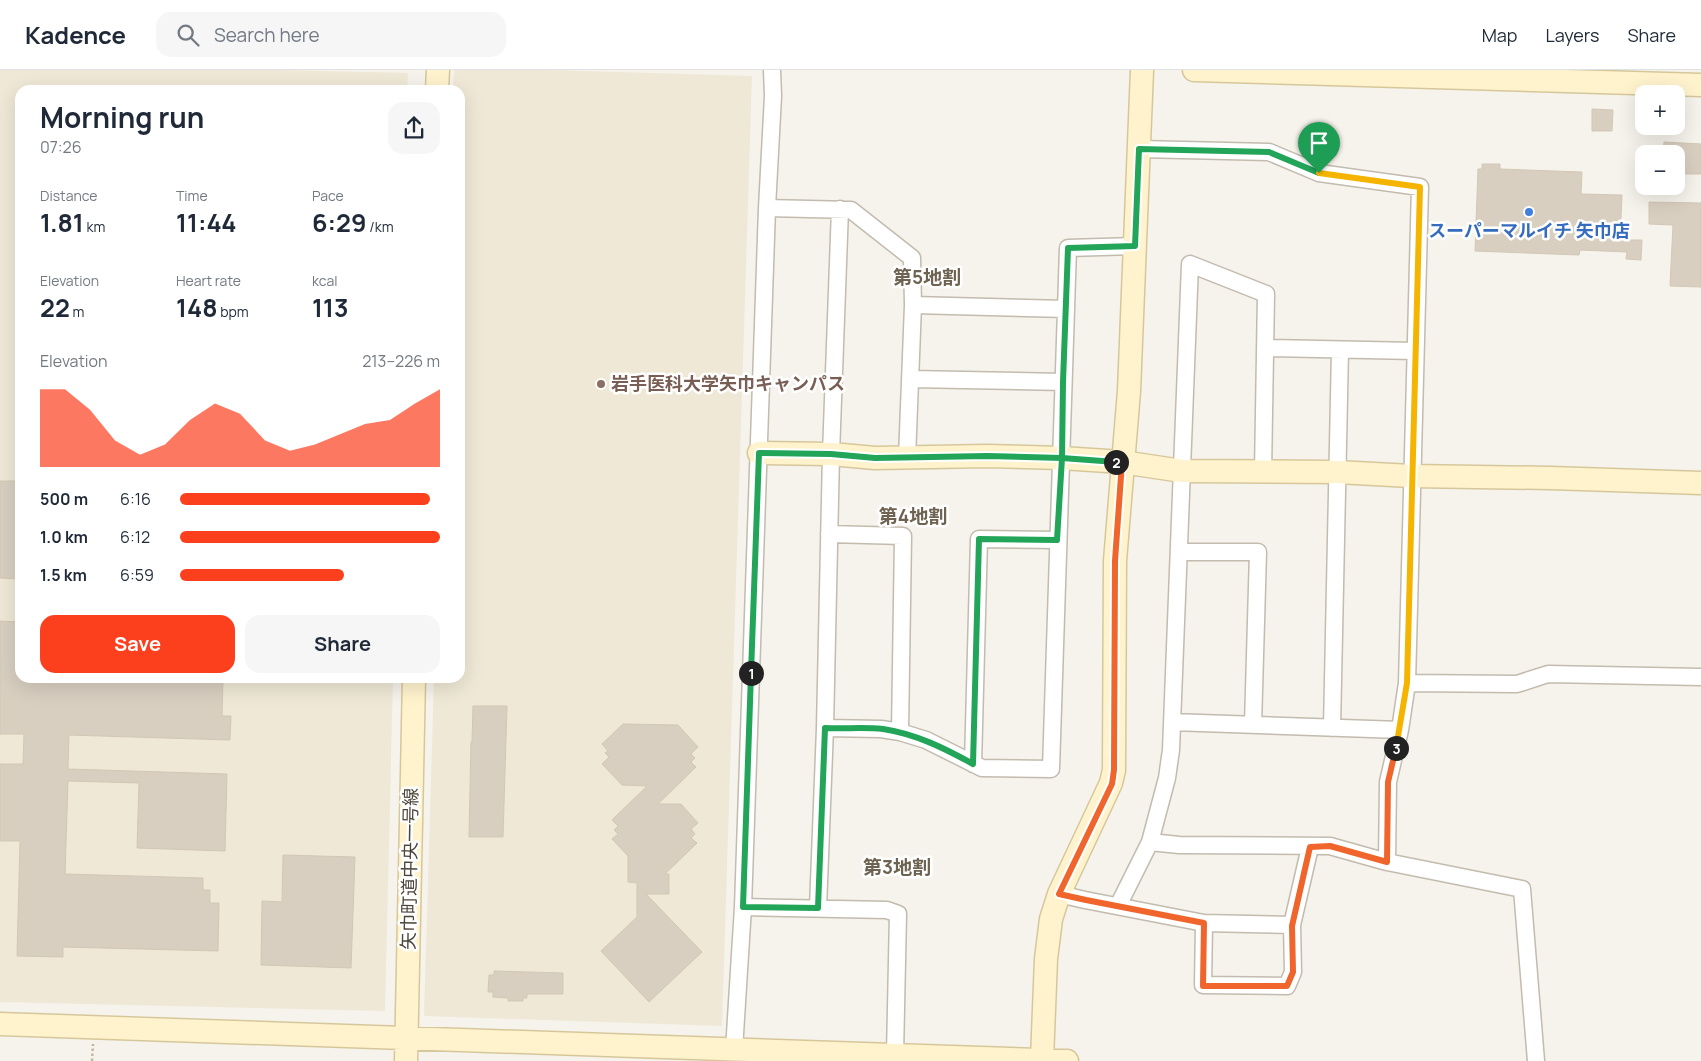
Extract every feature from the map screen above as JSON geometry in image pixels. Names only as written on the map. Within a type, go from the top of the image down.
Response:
[{"type":"street","points":[[437,85],[438,70]]},
{"type":"street","points":[[734,1050],[743,907],[767,208],[773,96],[772,70]]},
{"type":"street","points":[[1042,1059],[1046,959],[1051,919],[1059,894],[1112,784],[1114,770],[1115,561],[1129,391],[1142,70]]},
{"type":"street","points":[[1194,70],[1548,75],[1701,85]]},
{"type":"street","points":[[1139,149],[1269,152],[1319,173],[1420,187],[1407,683],[1400,730],[1388,782],[1387,862]]},
{"type":"street","points":[[767,208],[851,210],[912,258],[913,306],[907,458]]},
{"type":"street","points":[[818,908],[840,209]]},
{"type":"street","points":[[825,728],[881,729],[900,732],[926,740],[982,768],[1051,769],[1068,248],[1135,246]]},
{"type":"street","points":[[1118,906],[1150,842],[1167,778],[1172,750],[1190,264],[1266,294],[1263,472]]},
{"type":"street","points":[[913,306],[1066,309]]},
{"type":"street","points":[[1265,348],[1415,351]]},
{"type":"street","points":[[1332,728],[1340,350]]},
{"type":"street","points":[[910,379],[1063,382]]},
{"type":"street","points":[[759,453],[831,454],[875,458],[987,456],[1062,458],[1122,462],[1182,471],[1337,472],[1411,476],[1701,483]]},
{"type":"street","points":[[829,534],[903,536],[900,732]]},
{"type":"street","points":[[973,764],[979,539],[1057,540]]},
{"type":"street","points":[[1179,552],[1258,552],[1253,725]]},
{"type":"street","points":[[1407,683],[1517,684],[1548,674],[1701,677]]},
{"type":"street","name":"矢巾町道中央一号線","points":[[406,1061],[414,683]]},
{"type":"street","points":[[1172,722],[1400,730]]},
{"type":"street","points":[[1150,842],[1179,845],[1330,846],[1387,862],[1522,889],[1536,1061]]},
{"type":"street","points":[[1204,923],[1203,986],[1287,986],[1293,972],[1292,926],[1310,847]]},
{"type":"street","points":[[1059,894],[1204,923],[1292,926]]},
{"type":"street","points":[[743,907],[887,910],[898,914],[895,1055]]},
{"type":"street","points":[[0,1024],[1067,1061]]},
{"type":"shaded area","points":[[0,70],[283,70],[408,73],[407,85],[15,85],[15,683],[393,683],[385,1011],[0,1002]]},
{"type":"shaded area","name":"岩手医科大学矢巾キャンパス","points":[[454,70],[552,70],[752,76],[722,1026],[424,1016],[434,683],[465,683],[465,85],[453,85]]},
{"type":"building","points":[[1592,109],[1613,110],[1612,131],[1592,131]]},
{"type":"building","points":[[1664,142],[1701,144],[1701,174],[1685,174],[1685,145],[1664,145]]},
{"type":"building","name":"スーパーマルイチ 矢巾店","points":[[1482,164],[1500,164],[1500,169],[1582,172],[1581,194],[1622,195],[1620,240],[1642,240],[1641,260],[1626,259],[1627,252],[1580,250],[1579,255],[1475,251],[1478,169],[1482,169]]},
{"type":"building","points":[[1649,202],[1701,203],[1701,287],[1670,286],[1673,225],[1649,224]]},
{"type":"building","points":[[0,481],[15,481],[15,579],[0,578]]},
{"type":"building","points":[[0,621],[15,622],[15,683],[223,683],[222,716],[231,716],[230,740],[69,735],[68,769],[227,774],[225,851],[137,848],[139,783],[68,781],[65,874],[203,878],[203,890],[210,890],[210,903],[219,903],[218,951],[63,947],[63,957],[17,956],[20,841],[0,841],[0,764],[23,764],[24,734],[0,734]]},
{"type":"building","points":[[473,706],[507,706],[503,837],[469,837]]},
{"type":"building","points":[[623,724],[678,725],[698,747],[691,754],[695,758],[691,762],[696,767],[658,804],[681,804],[698,823],[691,829],[695,834],[691,838],[697,843],[665,874],[669,874],[669,894],[646,894],[702,952],[649,1002],[601,951],[637,917],[637,883],[628,882],[628,856],[612,839],[618,834],[614,830],[618,826],[612,820],[647,786],[622,785],[602,764],[609,757],[605,753],[608,751],[602,744]]},
{"type":"building","points":[[283,855],[355,857],[351,968],[261,965],[262,901],[282,902]]},
{"type":"building","points":[[494,971],[563,973],[563,994],[527,994],[527,998],[523,998],[523,1001],[508,1001],[508,998],[493,997],[493,992],[488,992],[489,975],[494,975]]},
{"type":"place","name":"スーパーマルイチ 矢巾店","points":[[1529,212]]},
{"type":"place","name":"岩手医科大学矢巾キャンパス","points":[[601,384]]},
{"type":"district","name":"第5地割","points":[[927,277]]},
{"type":"district","name":"第4地割","points":[[913,516]]},
{"type":"district","name":"第3地割","points":[[897,867]]},
{"type":"route","points":[[1319,173],[1269,152],[1139,149],[1135,246],[1068,248],[1062,458],[987,456],[875,458],[831,454],[759,453],[743,907],[818,908],[825,728],[881,729],[900,732],[947,749],[973,764],[979,539],[1057,540],[1062,458],[1122,462],[1115,561],[1114,770],[1112,784],[1059,894],[1204,923],[1203,986],[1287,986],[1293,972],[1292,926],[1310,847],[1330,846],[1387,862],[1388,782],[1400,730],[1407,683],[1420,187],[1319,173]]}]
